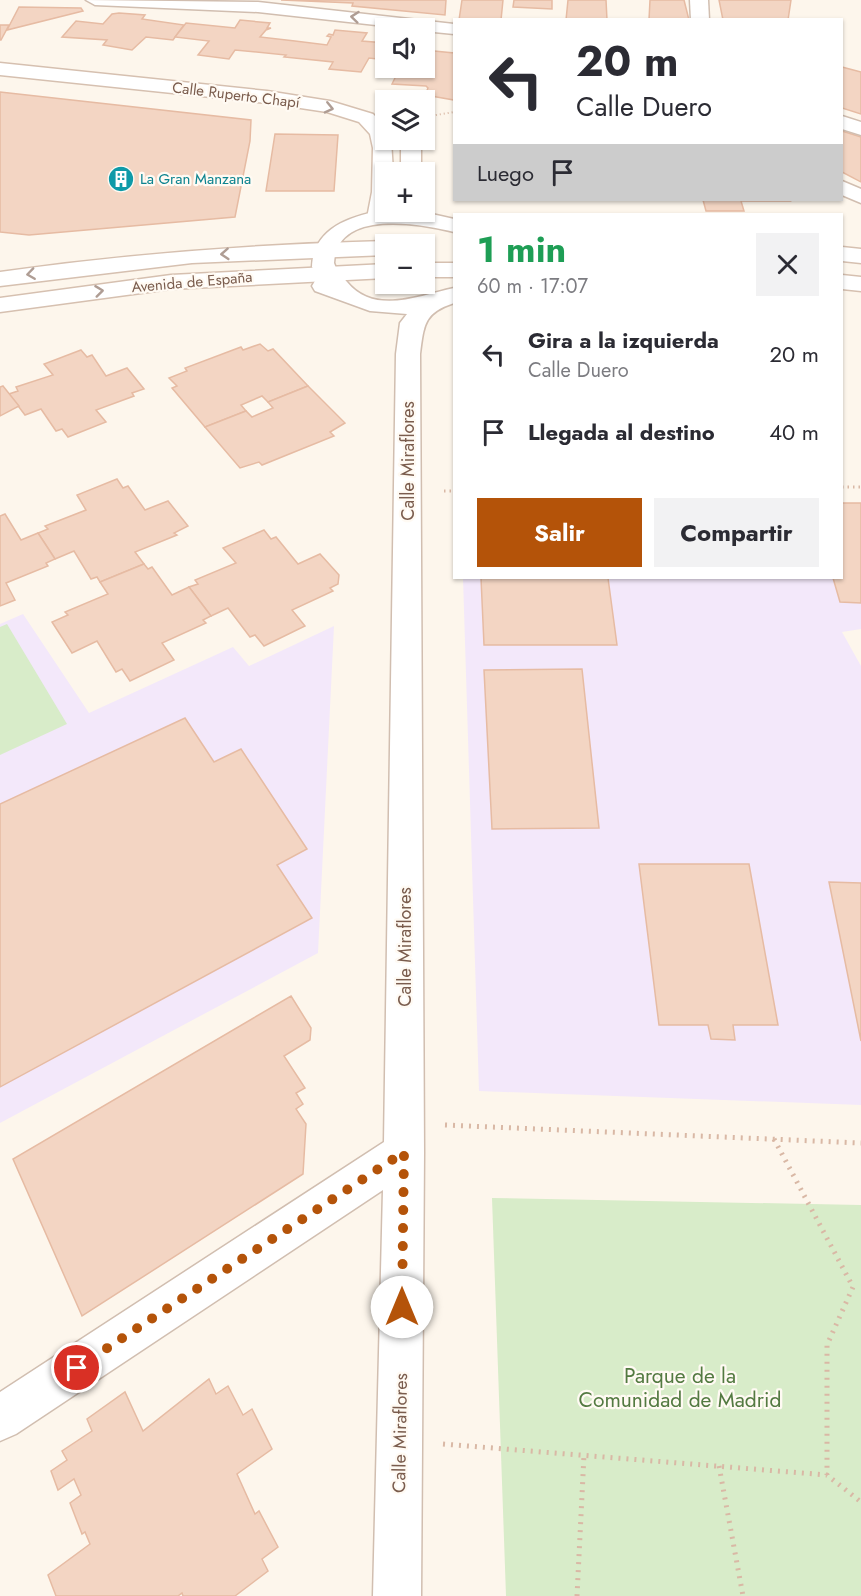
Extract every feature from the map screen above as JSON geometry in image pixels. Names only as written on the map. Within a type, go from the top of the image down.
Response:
[{"type":"street","points":[[95,0],[260,4],[453,29]]},
{"type":"street","points":[[699,0],[699,18]]},
{"type":"street","name":"Calle Ruperto Chapí","points":[[0,57],[352,94]]},
{"type":"street","name":"Calle Ruperto Chapí","points":[[0,69],[267,97],[330,107],[366,118],[380,133],[383,162]]},
{"type":"street","points":[[843,122],[861,129]]},
{"type":"street","points":[[843,188],[861,197]]},
{"type":"street","points":[[344,292],[322,267],[332,241],[349,226],[375,219]]},
{"type":"street","points":[[435,219],[453,226]]},
{"type":"street","name":"Avenida de España","points":[[0,279],[172,257],[269,251],[332,241],[375,247]]},
{"type":"street","points":[[843,254],[861,256]]},
{"type":"street","points":[[435,270],[453,270]]},
{"type":"street","name":"Avenida de España","points":[[0,305],[171,282],[375,271]]},
{"type":"street","points":[[280,276],[344,292],[369,304],[394,322],[408,354]]},
{"type":"street","points":[[843,282],[861,284]]},
{"type":"street","points":[[369,304],[399,308],[428,305],[453,295]]},
{"type":"street","name":"Calle Miraflores","points":[[397,1596],[404,1138],[408,354],[412,323],[428,305]]},
{"type":"street","points":[[0,1418],[404,1138]]},
{"type":"path","points":[[435,115],[453,112]]},
{"type":"path","points":[[843,487],[861,487]]},
{"type":"path","points":[[404,1138],[774,1139],[861,1143]]},
{"type":"path","points":[[774,1139],[853,1287],[827,1346],[827,1475]]},
{"type":"path","points":[[400,1441],[827,1475],[861,1502]]},
{"type":"path","points":[[577,1596],[584,1455]]},
{"type":"path","points":[[719,1466],[743,1596]]},
{"type":"shaded area","points":[[843,503],[861,503],[861,629],[842,632],[861,666],[861,1105],[479,1091],[463,579],[843,579]]},
{"type":"shaded area","points":[[23,614],[89,713],[233,647],[249,666],[334,626],[318,953],[0,1123],[0,624]]},
{"type":"green space","points":[[7,624],[67,724],[0,755],[0,627]]},
{"type":"green space","name":"Parque de la Comunidad de Madrid","points":[[492,1198],[861,1205],[861,1596],[506,1596]]},
{"type":"building","points":[[281,0],[446,0],[445,15],[352,6],[353,3]]},
{"type":"building","points":[[462,0],[503,0],[501,18],[459,18]]},
{"type":"building","points":[[514,0],[552,0],[552,9],[513,7]]},
{"type":"building","points":[[568,0],[606,0],[607,18],[566,18]]},
{"type":"building","points":[[650,0],[684,0],[688,18],[649,18]]},
{"type":"building","points":[[719,0],[791,0],[788,18],[723,18]]},
{"type":"building","points":[[19,7],[81,8],[83,11],[7,30]]},
{"type":"building","points":[[112,14],[145,15],[142,19],[184,25],[173,40],[146,37],[132,50],[103,45],[107,40],[62,37],[76,21],[103,24]]},
{"type":"building","points":[[240,20],[270,23],[267,28],[271,28],[260,37],[327,45],[331,37],[327,36],[333,35],[335,30],[367,33],[362,41],[375,42],[375,59],[369,58],[361,72],[329,69],[333,62],[284,57],[286,55],[235,50],[229,59],[198,55],[209,41],[175,37],[186,23],[235,28]]},
{"type":"building","points":[[0,25],[9,25],[1,40],[0,40]]},
{"type":"building","points":[[435,51],[453,53],[453,100],[435,97],[435,90],[427,90],[426,86],[392,84],[395,78],[435,78]]},
{"type":"building","points":[[843,67],[861,72],[861,114],[843,108]]},
{"type":"building","name":"La Gran Manzana","points":[[0,92],[251,120],[250,141],[235,217],[29,235],[0,232]]},
{"type":"building","points":[[843,131],[861,137],[861,182],[843,173]]},
{"type":"building","points":[[275,134],[338,135],[334,191],[266,191]]},
{"type":"building","points":[[703,201],[741,201],[744,211],[706,211]]},
{"type":"building","points":[[260,344],[268,351],[273,349],[308,386],[268,402],[262,396],[241,405],[246,411],[205,427],[172,388],[177,386],[169,378],[187,371],[185,368],[241,347],[243,350]]},
{"type":"building","points":[[81,350],[87,357],[92,355],[106,376],[127,368],[144,389],[132,393],[134,396],[96,410],[106,422],[68,437],[62,429],[56,431],[41,409],[25,415],[9,394],[18,391],[16,387],[53,375],[44,364]]},
{"type":"building","points":[[3,386],[19,406],[0,416],[0,387]]},
{"type":"building","points":[[308,386],[345,423],[330,432],[334,436],[262,465],[259,462],[240,468],[205,427],[246,411],[252,417],[273,408],[268,402]]},
{"type":"building","points":[[117,479],[123,488],[128,486],[145,510],[168,501],[188,526],[174,533],[177,535],[135,552],[144,564],[100,582],[97,577],[91,579],[74,551],[55,559],[38,533],[48,529],[45,526],[86,510],[77,495]]},
{"type":"building","points":[[843,503],[861,503],[861,603],[840,602],[833,579],[843,579]]},
{"type":"building","points":[[5,514],[21,540],[38,533],[55,559],[46,563],[48,566],[6,583],[15,600],[0,606],[0,516]]},
{"type":"building","points":[[264,530],[271,539],[276,537],[298,564],[320,554],[339,575],[338,584],[330,588],[333,591],[292,610],[305,626],[264,646],[255,635],[250,637],[228,608],[211,616],[189,587],[198,584],[195,580],[236,563],[223,548]]},
{"type":"building","points":[[144,564],[148,569],[152,567],[172,595],[189,587],[211,616],[203,620],[206,623],[162,643],[174,660],[130,681],[122,669],[116,672],[97,641],[72,653],[52,622],[68,615],[65,612],[108,594],[100,582]]},
{"type":"building","points":[[481,579],[608,579],[617,645],[484,645]]},
{"type":"building","points":[[582,669],[599,828],[492,829],[484,670]]},
{"type":"building","points":[[185,718],[214,762],[241,749],[307,849],[277,865],[312,918],[0,1087],[0,804]]},
{"type":"building","points":[[639,864],[749,864],[778,1025],[733,1025],[735,1040],[711,1039],[708,1025],[659,1025]]},
{"type":"building","points":[[829,882],[861,883],[861,1041]]},
{"type":"building","points":[[291,996],[311,1028],[310,1040],[284,1056],[305,1088],[296,1093],[303,1104],[296,1109],[306,1124],[303,1174],[82,1316],[13,1159]]},
{"type":"building","points":[[209,1379],[216,1394],[228,1386],[243,1415],[252,1409],[272,1449],[237,1474],[255,1514],[259,1511],[278,1547],[262,1559],[268,1571],[235,1596],[183,1596],[182,1593],[178,1596],[56,1596],[48,1575],[90,1544],[85,1532],[82,1534],[70,1503],[81,1495],[74,1479],[58,1490],[51,1471],[67,1460],[62,1451],[92,1431],[87,1419],[125,1392],[143,1431]]},
{"type":"place","name":"La Gran Manzana","points":[[121,179]]},
{"type":"route","points":[[77,1368],[404,1152],[402,1307]]}]
